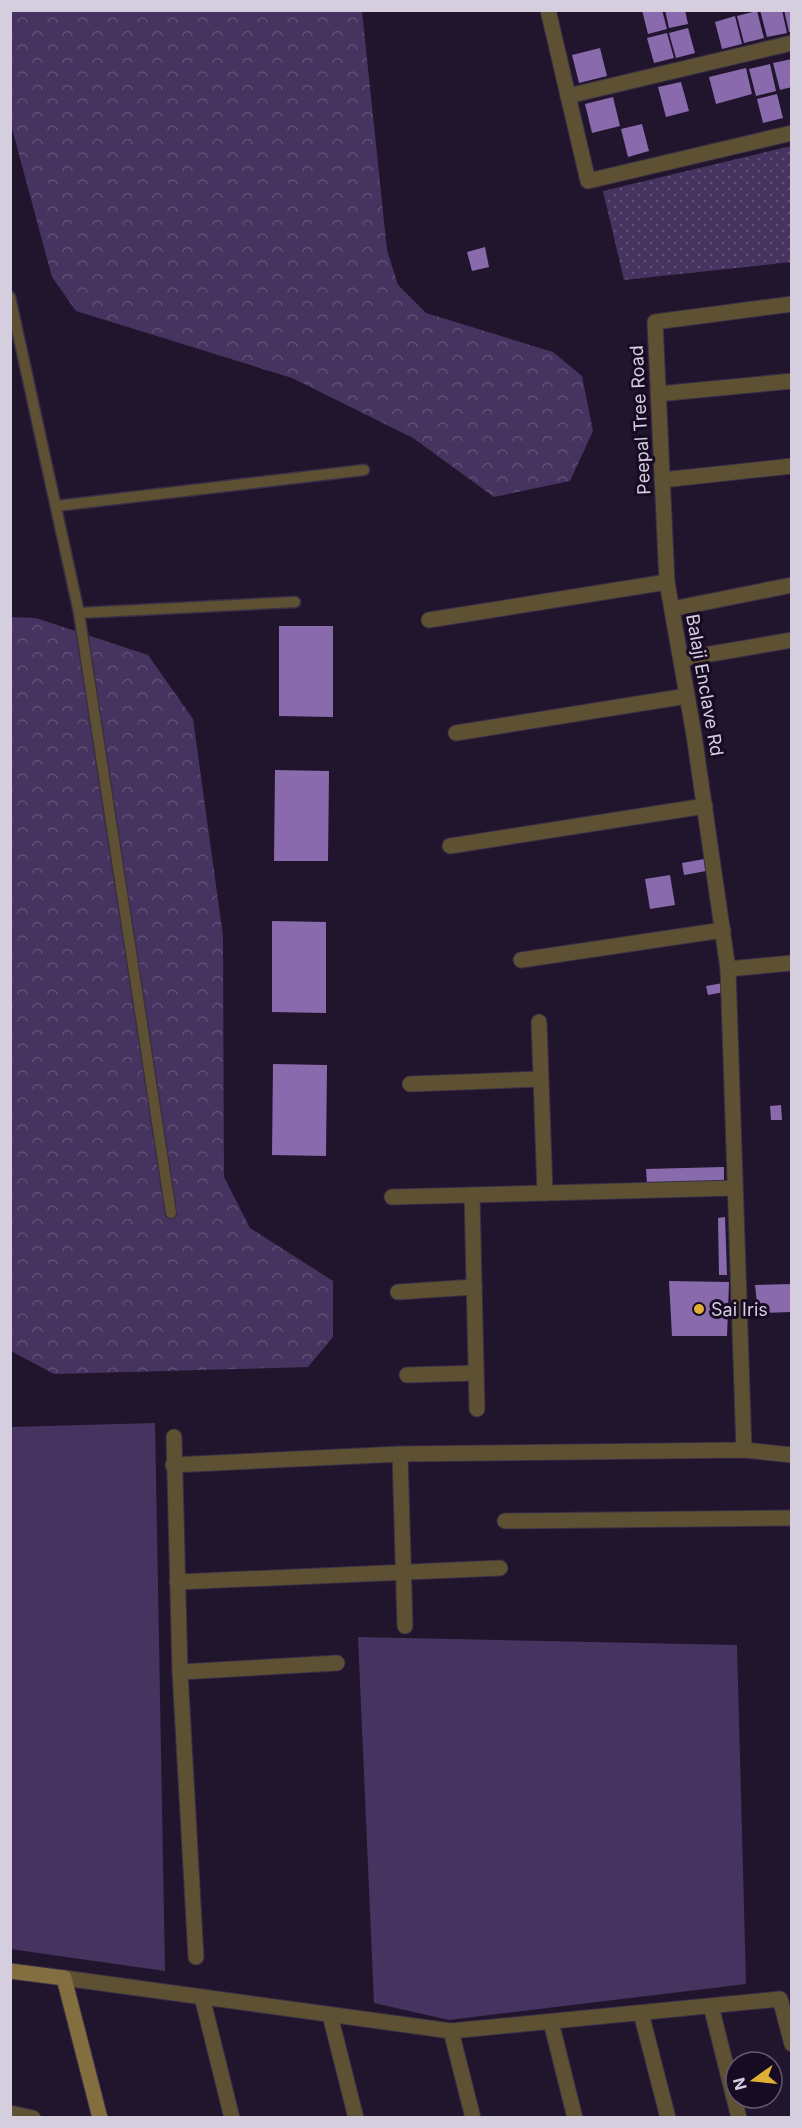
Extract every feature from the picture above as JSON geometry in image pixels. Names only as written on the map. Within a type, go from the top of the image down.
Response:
[{"type":"main road","points":[[10,1971],[64,1978],[100,2118]]},
{"type":"street","points":[[552,11],[568,96],[588,181],[792,133]]},
{"type":"street","points":[[568,96],[792,43]]},
{"type":"street","name":"Peepal Tree Road","points":[[667,582],[655,322],[792,304]]},
{"type":"street","points":[[658,394],[792,381]]},
{"type":"street","points":[[662,480],[792,466]]},
{"type":"street","points":[[429,620],[667,582]]},
{"type":"street","name":"Balaji Enclave Rd","points":[[667,582],[705,806],[728,969],[744,1450]]},
{"type":"street","points":[[672,609],[792,585]]},
{"type":"street","points":[[681,659],[792,640]]},
{"type":"street","points":[[456,733],[687,696]]},
{"type":"street","points":[[450,846],[705,806]]},
{"type":"street","points":[[521,960],[723,930]]},
{"type":"street","points":[[728,969],[792,963]]},
{"type":"street","points":[[539,1022],[545,1193]]},
{"type":"street","points":[[410,1084],[540,1079]]},
{"type":"street","points":[[392,1197],[735,1188]]},
{"type":"street","points":[[472,1195],[477,1409]]},
{"type":"street","points":[[398,1292],[474,1287]]},
{"type":"street","points":[[407,1375],[476,1373]]},
{"type":"street","points":[[174,1437],[180,1672],[196,1958]]},
{"type":"street","points":[[173,1465],[400,1454],[744,1450],[792,1455]]},
{"type":"street","points":[[400,1454],[405,1626]]},
{"type":"street","points":[[505,1521],[792,1518]]},
{"type":"street","points":[[177,1582],[500,1568]]},
{"type":"street","points":[[180,1672],[337,1663]]},
{"type":"street","points":[[64,1978],[451,2031],[786,1999],[792,2044]]},
{"type":"street","points":[[202,1997],[232,2118]]},
{"type":"street","points":[[711,2006],[739,2118]]},
{"type":"street","points":[[641,2013],[668,2118]]},
{"type":"street","points":[[330,2014],[356,2118]]},
{"type":"street","points":[[550,2022],[575,2118]]},
{"type":"street","points":[[451,2031],[472,2118]]},
{"type":"street","points":[[10,2113],[33,2118]]},
{"type":"lane","points":[[10,297],[79,613],[171,1213]]},
{"type":"lane","points":[[56,506],[364,470]]},
{"type":"lane","points":[[79,613],[295,602]]},
{"type":"green space","points":[[10,11],[362,11],[387,250],[398,285],[426,313],[553,352],[582,376],[593,431],[570,481],[494,497],[413,438],[292,378],[76,311],[52,277],[11,125]]},
{"type":"green space","points":[[791,146],[791,262],[624,280],[603,191]]},
{"type":"green space","points":[[10,617],[36,618],[148,655],[193,719],[223,936],[224,1177],[250,1228],[333,1281],[333,1337],[308,1367],[54,1374],[11,1351]]},
{"type":"green space","points":[[155,1423],[165,1971],[10,1949],[11,1427]]},
{"type":"green space","points":[[358,1637],[737,1645],[746,1984],[449,2020],[374,2003]]},
{"type":"building","points":[[642,10],[662,10],[667,29],[648,34]]},
{"type":"building","points":[[665,10],[685,10],[688,24],[669,28]]},
{"type":"building","points":[[760,10],[782,10],[787,33],[767,37]]},
{"type":"building","points":[[784,10],[792,10],[792,32],[789,32]]},
{"type":"building","points":[[757,11],[764,38],[744,43],[737,16]]},
{"type":"building","points":[[735,16],[742,44],[722,49],[715,22]]},
{"type":"building","points":[[688,28],[695,53],[676,58],[669,33]]},
{"type":"building","points":[[667,33],[674,58],[654,63],[647,38]]},
{"type":"building","points":[[600,48],[607,76],[579,83],[572,55]]},
{"type":"building","points":[[792,59],[792,87],[780,90],[773,63]]},
{"type":"building","points":[[770,64],[776,91],[756,96],[749,69]]},
{"type":"building","points":[[746,68],[752,94],[716,104],[709,77]]},
{"type":"building","points":[[681,82],[689,111],[666,117],[658,87]]},
{"type":"building","points":[[777,94],[783,118],[763,123],[757,99]]},
{"type":"building","points":[[613,97],[620,126],[592,133],[585,104]]},
{"type":"building","points":[[642,124],[649,151],[628,157],[621,129]]},
{"type":"building","points":[[485,247],[489,267],[472,271],[467,252]]},
{"type":"building","points":[[279,626],[333,626],[333,717],[279,716]]},
{"type":"building","points":[[275,770],[329,771],[328,861],[274,861]]},
{"type":"building","points":[[704,859],[706,871],[684,875],[682,863]]},
{"type":"building","points":[[670,875],[675,905],[650,909],[645,879]]},
{"type":"building","points":[[272,921],[326,922],[326,1013],[272,1012]]},
{"type":"building","points":[[723,983],[724,992],[708,995],[706,986]]},
{"type":"building","points":[[273,1064],[327,1065],[326,1156],[272,1155]]},
{"type":"building","points":[[781,1105],[782,1120],[771,1120],[770,1106]]},
{"type":"building","points":[[724,1167],[724,1182],[647,1184],[646,1169]]},
{"type":"building","points":[[725,1217],[727,1275],[719,1275],[718,1218]]},
{"type":"building","name":"Sai Iris","points":[[669,1281],[729,1282],[727,1336],[672,1336]]},
{"type":"building","points":[[792,1284],[792,1312],[758,1313],[755,1285]]},
{"type":"place","name":"Sai Iris","points":[[699,1309]]}]
